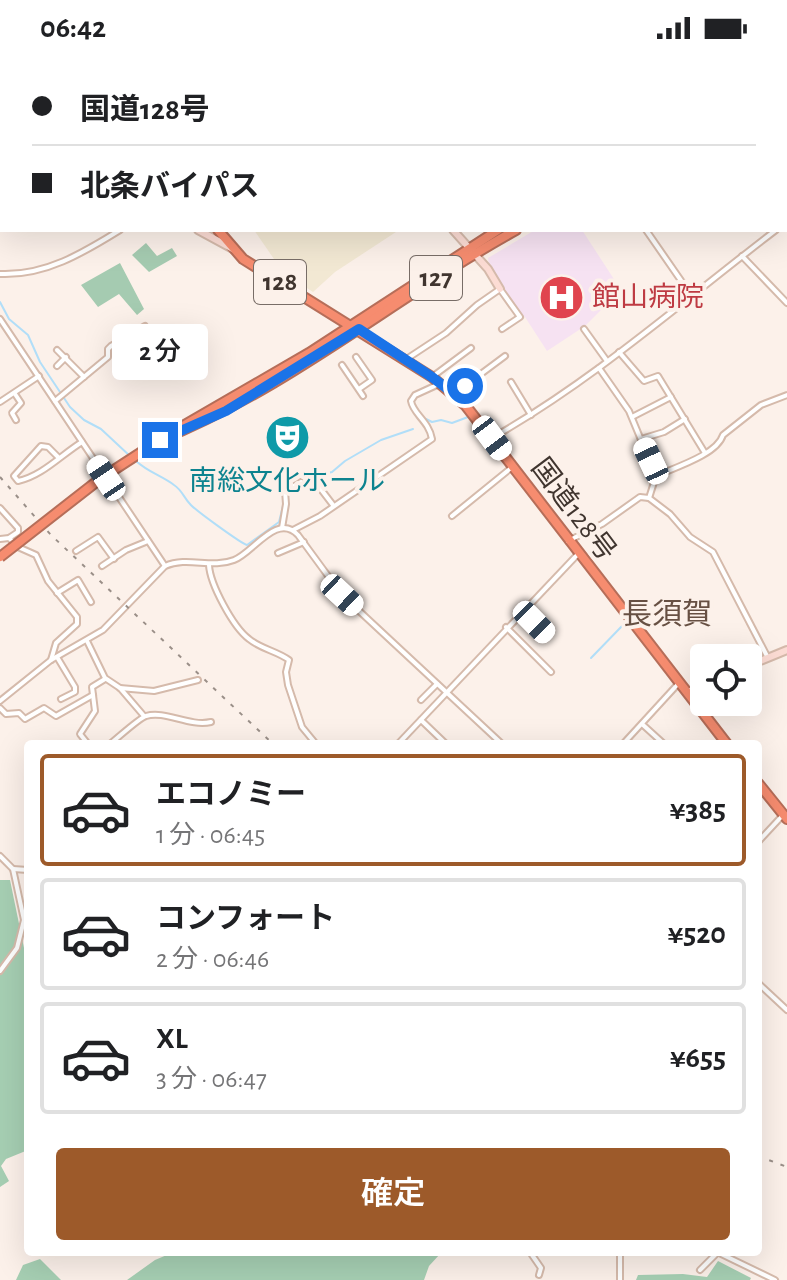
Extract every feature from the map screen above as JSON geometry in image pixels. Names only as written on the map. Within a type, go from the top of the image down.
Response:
[{"type":"highway","name":"国道128号","points":[[220,232],[253,266],[355,327],[454,394],[492,438],[568,541],[724,740]]},
{"type":"highway","name":"127","points":[[355,327],[495,232]]},
{"type":"highway","name":"127","points":[[471,251],[512,232]]},
{"type":"highway","points":[[0,557],[100,479],[160,440],[355,327]]},
{"type":"highway","points":[[762,788],[785,817]]},
{"type":"street","points":[[0,274],[20,275],[44,270],[81,254],[117,232]]},
{"type":"street","points":[[202,232],[233,249]]},
{"type":"street","points":[[455,232],[520,317],[502,329]]},
{"type":"street","points":[[647,232],[691,295]]},
{"type":"street","points":[[492,438],[599,368],[773,232]]},
{"type":"street","points":[[742,256],[787,303]]},
{"type":"street","points":[[405,360],[446,333],[500,289]]},
{"type":"street","points":[[0,319],[58,399],[82,442],[165,566]]},
{"type":"street","points":[[58,399],[108,357],[111,346],[145,326]]},
{"type":"street","points":[[584,329],[607,361]]},
{"type":"street","points":[[293,530],[432,439],[430,427],[411,406],[411,401],[471,348]]},
{"type":"street","points":[[57,350],[84,377]]},
{"type":"street","points":[[619,352],[644,381],[658,376],[705,453]]},
{"type":"street","points":[[454,394],[505,356]]},
{"type":"street","points":[[57,366],[66,357]]},
{"type":"street","points":[[356,357],[372,380],[359,389]]},
{"type":"street","points":[[342,365],[363,396]]},
{"type":"street","points":[[599,368],[632,417],[656,476],[649,498]]},
{"type":"street","points":[[0,391],[3,400],[39,376]]},
{"type":"street","points":[[511,382],[531,415]]},
{"type":"street","points":[[15,394],[21,403],[12,413],[16,420]]},
{"type":"street","points":[[656,476],[705,453],[761,405],[787,395]]},
{"type":"street","points":[[632,417],[671,397]]},
{"type":"street","points":[[641,439],[664,432],[685,419]]},
{"type":"street","points":[[58,457],[48,447],[41,446],[14,476],[18,481],[35,477],[82,442]]},
{"type":"street","points":[[452,516],[513,466]]},
{"type":"street","points":[[282,528],[285,491],[301,482]]},
{"type":"street","points":[[320,488],[334,506]]},
{"type":"street","points":[[568,541],[602,524],[640,497],[649,498],[670,514],[690,537],[713,552],[768,658]]},
{"type":"street","points":[[0,508],[18,528],[18,532],[9,538],[0,539]]},
{"type":"street","points":[[0,701],[51,660],[103,630],[165,566],[186,561],[209,565],[232,561],[244,555],[269,533],[282,528],[293,530],[342,595],[498,740]]},
{"type":"street","points":[[76,551],[98,537],[114,559]]},
{"type":"street","points":[[9,538],[39,559],[48,581],[79,621],[56,643],[51,660]]},
{"type":"street","points":[[102,566],[126,550],[149,541]]},
{"type":"street","points":[[278,553],[304,542]]},
{"type":"street","points":[[402,740],[578,554]]},
{"type":"street","points":[[209,565],[217,591],[239,629],[250,640],[289,660],[286,672],[288,685],[302,727],[313,740]]},
{"type":"street","points":[[57,593],[78,580],[91,602]]},
{"type":"street","points":[[522,610],[546,634]]},
{"type":"street","points":[[506,627],[551,672]]},
{"type":"street","points":[[87,640],[105,678],[120,688],[144,716]]},
{"type":"street","points":[[762,660],[787,650]]},
{"type":"street","points":[[57,657],[75,687],[75,692],[61,699]]},
{"type":"street","points":[[83,740],[80,734],[95,711],[93,684],[105,678]]},
{"type":"street","points":[[120,688],[154,691],[198,680]]},
{"type":"street","points":[[421,700],[437,684]]},
{"type":"street","points":[[627,740],[679,684]]},
{"type":"street","points":[[0,708],[6,714],[19,713],[25,719],[44,708],[56,716],[93,695]]},
{"type":"street","points":[[115,740],[144,716],[160,716],[199,725],[211,722]]},
{"type":"street","points":[[421,720],[442,740]]},
{"type":"street","points":[[642,724],[660,740]]},
{"type":"street","points":[[762,838],[785,817]]},
{"type":"street","points":[[0,856],[13,869],[21,899],[23,932],[17,948],[0,971]]},
{"type":"street","points":[[13,869],[24,870]]},
{"type":"street","points":[[762,987],[787,1010]]},
{"type":"street","points":[[533,1256],[541,1268],[539,1275]]},
{"type":"street","points":[[620,1256],[620,1280]]},
{"type":"street","points":[[700,1270],[714,1256]]},
{"type":"street","points":[[726,1256],[775,1280]]},
{"type":"shaded area","points":[[255,232],[396,232],[335,272],[313,292],[283,272]]},
{"type":"shaded area","name":"館山病院","points":[[532,232],[583,232],[621,290],[585,326],[547,351],[525,317],[513,307],[489,266],[488,258]]},
{"type":"green space","points":[[146,243],[157,256],[172,248],[177,256],[149,272],[132,255]]},
{"type":"green space","points":[[120,263],[144,309],[137,315],[119,294],[98,307],[81,285]]},
{"type":"green space","points":[[0,880],[10,880],[24,948],[24,1152],[6,1159],[1,1166],[9,1181],[0,1187]]},
{"type":"green space","points":[[164,1256],[438,1256],[429,1266],[424,1280],[127,1280]]},
{"type":"green space","points":[[40,1259],[61,1280],[16,1280],[23,1265]]},
{"type":"green space","points":[[718,1261],[750,1280],[636,1280],[638,1275],[707,1277]]},
{"type":"waterway","points":[[0,302],[9,319],[28,335],[40,362],[70,407],[84,420],[101,429],[131,457]]},
{"type":"waterway","points":[[426,419],[452,423],[468,417]]},
{"type":"waterway","points":[[285,488],[299,480],[332,472],[381,440],[413,429]]},
{"type":"waterway","points":[[136,461],[177,487],[194,507],[247,545],[279,522],[284,502]]},
{"type":"waterway","points":[[591,658],[623,625]]},
{"type":"railway","points":[[0,477],[51,535],[269,740]]},
{"type":"railway","points":[[762,1158],[787,1167]]},
{"type":"place","name":"館山病院","points":[[561,298]]},
{"type":"place","name":"南総文化ホール","points":[[287,437]]},
{"type":"district","name":"長須賀","points":[[667,615]]},
{"type":"route","points":[[160,440],[226,411],[359,329],[454,394],[465,386]]}]
